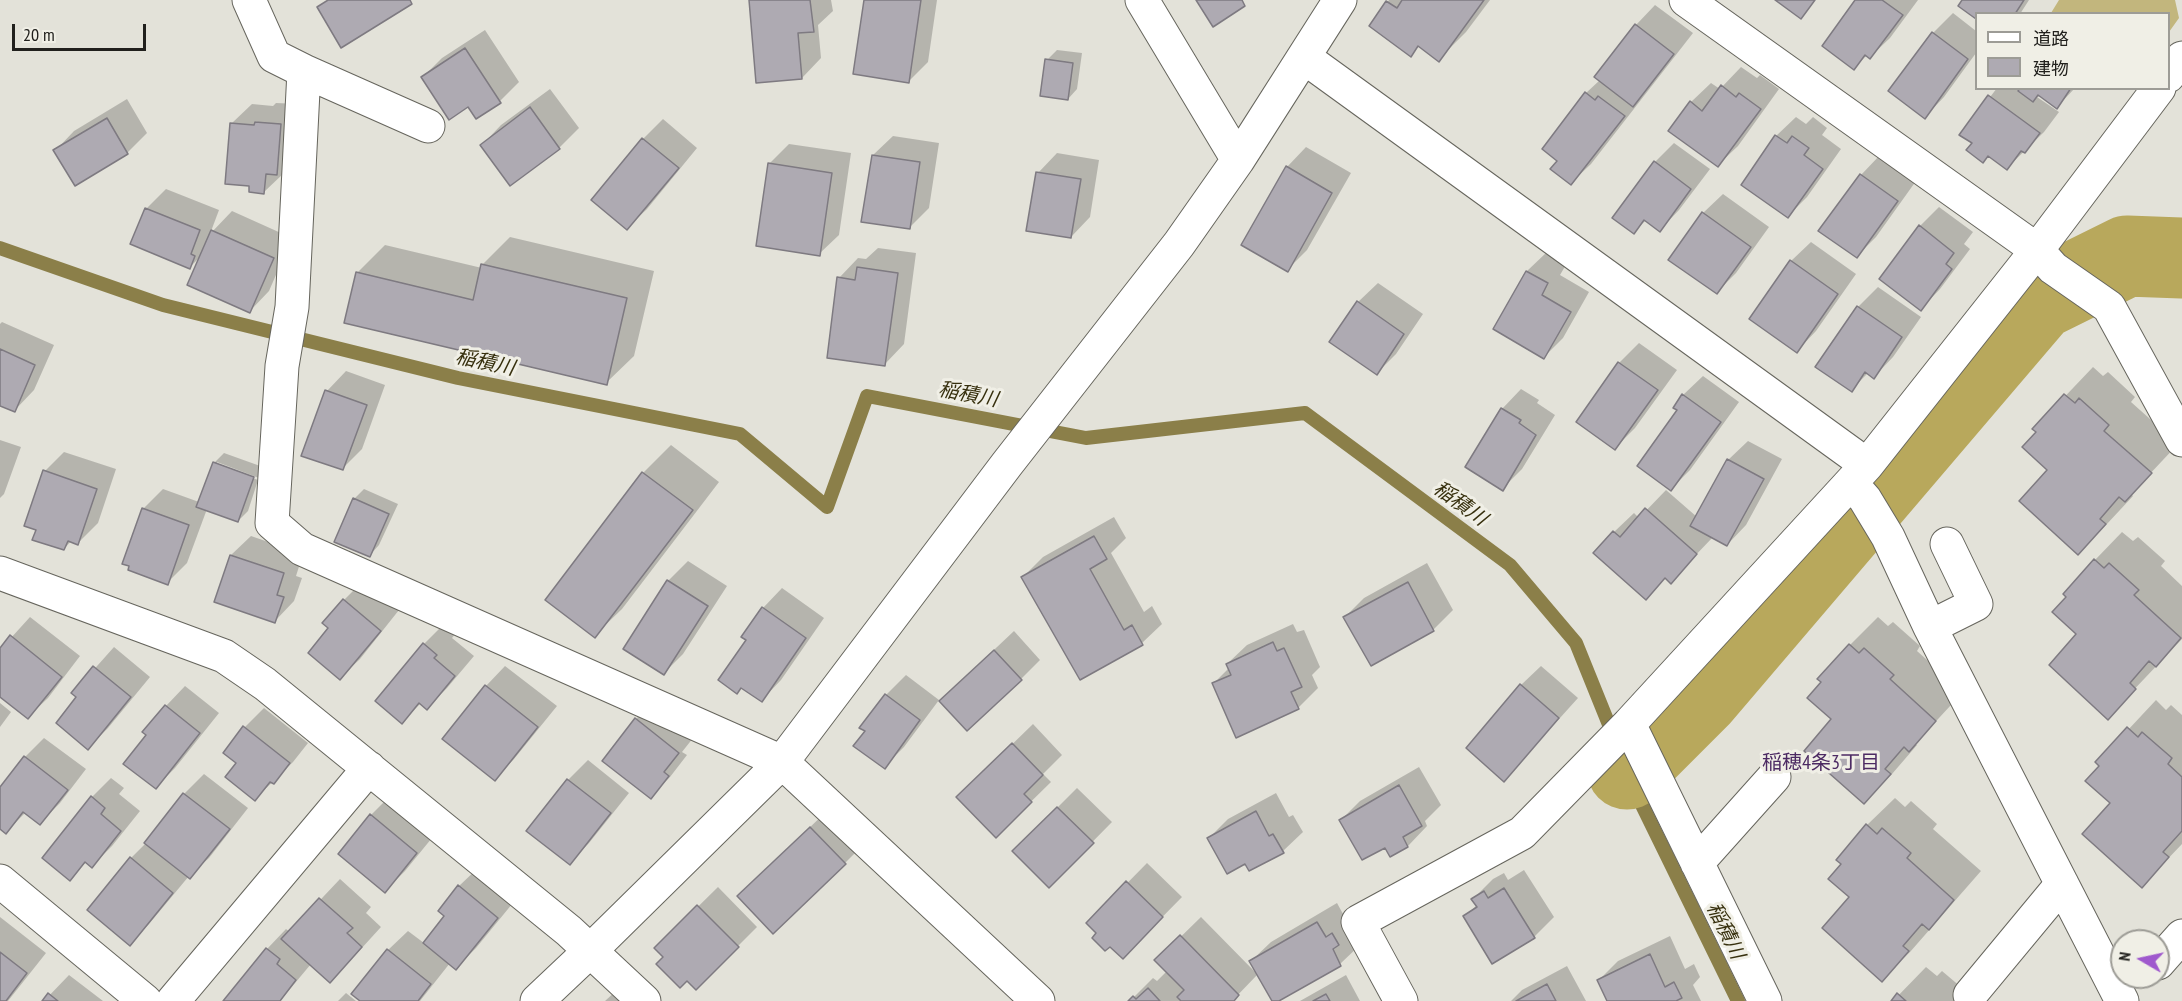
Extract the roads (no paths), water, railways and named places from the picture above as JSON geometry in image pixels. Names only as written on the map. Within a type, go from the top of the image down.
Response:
[{"type":"street","points":[[249,0],[274,56],[428,126]]},
{"type":"street","points":[[1142,0],[1238,160]]},
{"type":"street","points":[[537,1001],[782,762],[1007,464],[1179,244],[1238,160],[1340,0]]},
{"type":"street","points":[[1686,0],[2109,307],[2182,440]]},
{"type":"street","points":[[1305,58],[1861,483],[1930,627],[2123,1001],[2134,989]]},
{"type":"street","points":[[2170,75],[2182,58]]},
{"type":"street","points":[[304,71],[292,307],[282,366],[272,523],[302,549],[782,762],[1038,1001]]},
{"type":"street","points":[[1401,1001],[1358,922],[1522,833],[1592,762],[1635,741],[1861,483],[2045,259],[2158,90]]},
{"type":"street","points":[[1930,627],[1976,604],[1947,544]]},
{"type":"street","points":[[0,573],[224,656],[265,684],[591,950],[644,1001]]},
{"type":"street","points":[[1635,741],[1765,1001]]},
{"type":"street","points":[[173,1001],[369,768]]},
{"type":"street","points":[[1697,863],[1774,777]]},
{"type":"street","points":[[0,881],[145,1001]]},
{"type":"street","points":[[1970,995],[2062,884]]},
{"type":"street","points":[[2170,950],[2182,936]]},
{"type":"waterway","name":"稲積川","points":[[0,248],[163,305],[458,378],[740,434],[827,507],[867,396],[1086,438],[1305,413],[1510,565],[1576,643],[1639,799],[1738,1001]]},
{"type":"waterway","points":[[1627,769],[1701,695],[2038,300],[2127,256],[2182,258]]},
{"type":"district","name":"稲穂4条3丁目","points":[[1821,763]]}]
